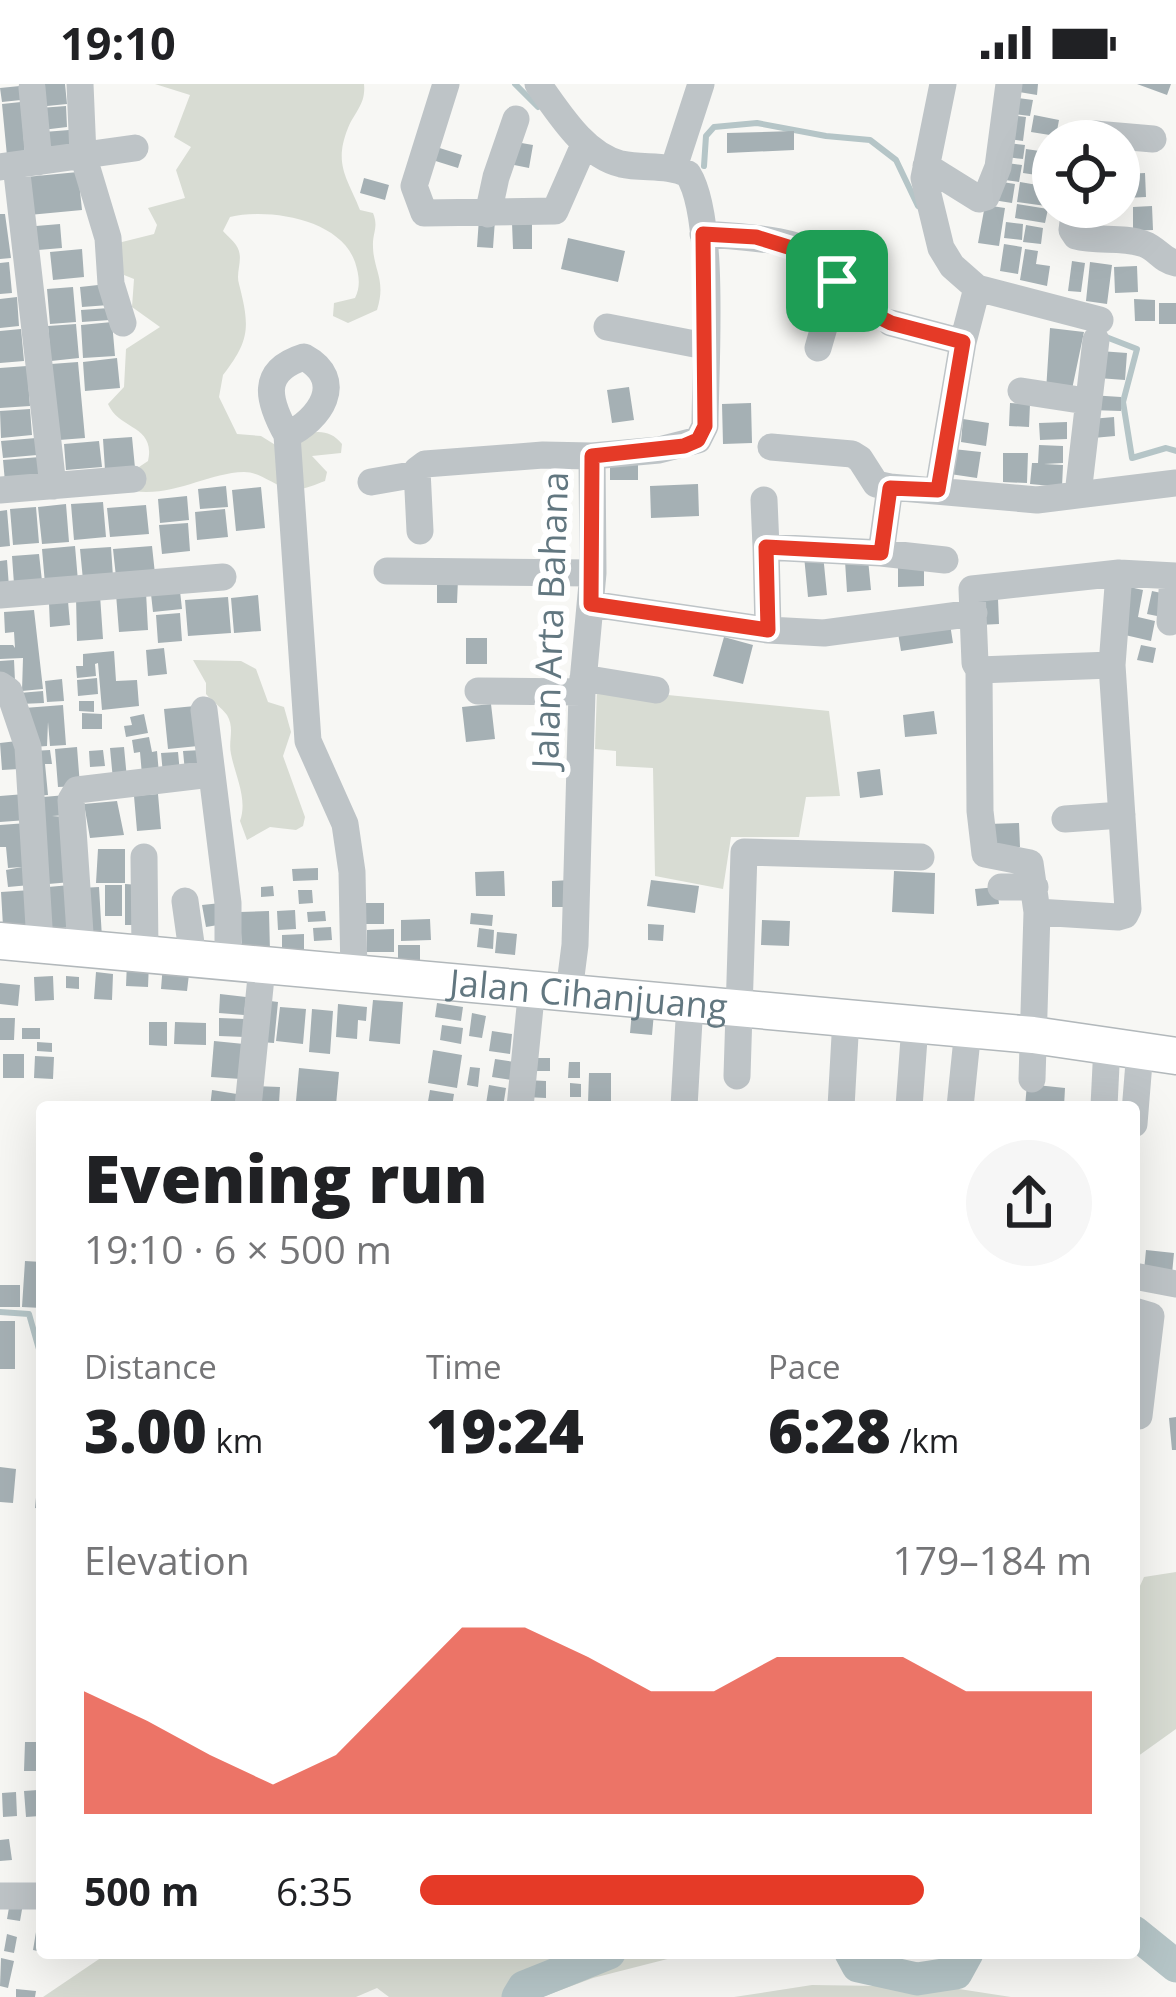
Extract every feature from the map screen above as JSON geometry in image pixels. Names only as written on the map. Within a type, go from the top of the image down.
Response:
[{"type":"main road","name":"Jalan Cihanjuang","points":[[0,941],[1034,1035],[1141,1050]]},
{"type":"street","points":[[80,84],[83,155],[108,238],[111,284],[123,323]]},
{"type":"street","points":[[446,84],[414,186],[424,213],[555,211],[584,145]]},
{"type":"street","points":[[538,84],[584,145],[597,155],[619,164],[674,167],[701,84]]},
{"type":"street","points":[[944,84],[926,166],[925,193],[941,248],[952,266],[977,288],[1098,330],[1078,494]]},
{"type":"street","points":[[926,166],[984,199],[998,167],[1009,84]]},
{"type":"street","points":[[32,88],[18,165],[53,486]]},
{"type":"street","points":[[488,214],[516,119]]},
{"type":"street","points":[[1140,138],[1153,139]]},
{"type":"street","points":[[18,165],[135,148]]},
{"type":"street","name":"Jalan Arta Bahana","points":[[569,992],[593,573],[592,456],[659,450],[698,440],[705,426],[703,234],[694,182],[674,167]]},
{"type":"street","points":[[1072,228],[1076,236],[1140,242],[1163,261],[1176,263]]},
{"type":"street","points":[[703,234],[756,237],[833,261],[840,272],[818,348]]},
{"type":"street","points":[[938,490],[977,288]]},
{"type":"street","points":[[891,323],[963,342]]},
{"type":"street","points":[[607,327],[705,346]]},
{"type":"street","points":[[1021,391],[1086,401]]},
{"type":"street","points":[[287,435],[308,741],[345,824],[352,872],[354,975]]},
{"type":"street","points":[[771,447],[852,454],[876,484],[982,498],[1037,500],[1176,483]]},
{"type":"street","points":[[420,531],[417,475],[425,464],[592,456]]},
{"type":"street","points":[[371,482],[417,475]]},
{"type":"street","points":[[0,490],[134,479]]},
{"type":"street","points":[[881,553],[890,488]]},
{"type":"street","points":[[764,500],[768,630]]},
{"type":"street","points":[[766,547],[945,560]]},
{"type":"street","points":[[387,572],[593,573]]},
{"type":"street","points":[[1001,887],[1036,900],[1125,915],[1112,665],[1119,573]]},
{"type":"street","points":[[1032,1079],[1036,900],[1028,861],[985,854],[972,589],[1119,573],[1174,576],[1171,622]]},
{"type":"street","points":[[0,595],[223,577]]},
{"type":"street","points":[[591,604],[800,635],[974,614]]},
{"type":"street","points":[[979,670],[1112,665]]},
{"type":"street","points":[[0,685],[9,691],[28,747],[40,943]]},
{"type":"street","points":[[478,691],[583,685],[656,690]]},
{"type":"street","points":[[204,710],[228,903],[228,963],[247,1101]]},
{"type":"street","points":[[81,948],[71,800],[77,790],[211,774]]},
{"type":"street","points":[[1065,819],[1122,814]]},
{"type":"street","points":[[736,1076],[744,852],[921,857]]},
{"type":"street","points":[[144,857],[146,952]]},
{"type":"street","points":[[184,901],[228,963]]},
{"type":"street","points":[[521,1101],[532,988]]},
{"type":"street","points":[[684,1101],[690,1003]]},
{"type":"street","points":[[841,1101],[846,1018]]},
{"type":"street","points":[[909,1101],[915,1025]]},
{"type":"street","points":[[961,1101],[968,1029]]},
{"type":"street","points":[[1107,1101],[1141,1050]]},
{"type":"street","points":[[1136,1101],[1141,1050]]},
{"type":"street","points":[[1140,1277],[1176,1285]]},
{"type":"street","points":[[1140,1313],[1151,1316],[1140,1401]]},
{"type":"street","points":[[0,1896],[36,1896]]},
{"type":"path","points":[[837,281],[863,292],[881,318],[891,323]]},
{"type":"shaded area","points":[[155,84],[364,84],[362,102],[344,141],[342,162],[360,210],[374,217],[373,252],[380,290],[377,310],[348,323],[333,316],[334,303],[355,298],[358,276],[347,247],[319,226],[264,214],[230,217],[223,231],[239,250],[238,279],[246,322],[243,342],[223,375],[219,397],[237,434],[261,436],[277,446],[311,433],[335,437],[342,444],[341,453],[312,456],[327,472],[325,481],[293,490],[244,472],[162,491],[133,491],[130,473],[148,461],[147,441],[108,404],[124,387],[126,349],[160,327],[132,307],[134,279],[124,275],[114,244],[154,234],[157,225],[148,208],[185,198],[176,170],[191,147],[174,137],[190,95]]},
{"type":"shaded area","points":[[193,660],[241,661],[256,669],[268,702],[284,707],[291,732],[283,756],[305,817],[303,826],[296,830],[270,827],[247,840],[240,821],[242,796],[231,754],[229,720],[206,694],[206,683]]},
{"type":"shaded area","points":[[597,688],[829,711],[840,796],[806,797],[799,837],[731,837],[723,889],[655,876],[653,768],[616,766],[616,751],[595,749]]},
{"type":"shaded area","points":[[1176,1572],[1176,1729],[1140,1755],[1140,1586],[1144,1577]]},
{"type":"shaded area","points":[[99,1959],[667,1959],[542,1997],[389,1997],[377,1988],[356,1997],[43,1997]]},
{"type":"shaded area","points":[[812,1985],[946,1987],[1011,1997],[734,1997]]},
{"type":"building","points":[[38,84],[65,84],[67,104],[47,106]]},
{"type":"building","points":[[1021,84],[1038,84],[1037,95],[1019,92]]},
{"type":"building","points":[[1137,84],[1171,84],[1167,95]]},
{"type":"building","points":[[20,86],[21,100],[2,102],[0,88]]},
{"type":"building","points":[[1018,98],[1033,100],[1030,116],[1015,114]]},
{"type":"building","points":[[21,102],[25,155],[7,156],[2,104]]},
{"type":"building","points":[[66,106],[67,127],[42,130],[40,108]]},
{"type":"building","points":[[1011,115],[1026,117],[1023,141],[1008,139]]},
{"type":"building","points":[[69,130],[70,146],[45,149],[44,132]]},
{"type":"building","points":[[794,131],[794,150],[727,153],[727,133]]},
{"type":"building","points":[[510,141],[533,145],[529,168],[505,163]]},
{"type":"building","points":[[1009,143],[1025,145],[1023,159],[1007,157]]},
{"type":"building","points":[[430,145],[462,155],[458,168],[426,158]]},
{"type":"building","points":[[1026,149],[1032,150],[1032,174],[1023,173]]},
{"type":"building","points":[[1007,163],[1022,165],[1019,182],[1005,180]]},
{"type":"building","points":[[78,172],[82,210],[29,215],[26,177]]},
{"type":"building","points":[[1140,173],[1145,173],[1146,197],[1140,197]]},
{"type":"building","points":[[364,178],[389,185],[385,200],[360,193]]},
{"type":"building","points":[[996,181],[1015,184],[1012,203],[993,200]]},
{"type":"building","points":[[1020,182],[1032,184],[1032,204],[1017,202]]},
{"type":"building","points":[[1017,204],[1032,206],[1032,221],[1015,218]]},
{"type":"building","points":[[985,205],[1005,208],[999,246],[978,243]]},
{"type":"building","points":[[1152,206],[1153,230],[1133,231],[1140,228],[1140,207]]},
{"type":"building","points":[[0,214],[5,214],[11,258],[0,259]]},
{"type":"building","points":[[479,218],[495,220],[493,248],[477,247]]},
{"type":"building","points":[[532,222],[532,249],[513,249],[512,223]]},
{"type":"building","points":[[1006,222],[1023,224],[1022,240],[1004,238]]},
{"type":"building","points":[[60,224],[62,248],[38,250],[36,226]]},
{"type":"building","points":[[1026,225],[1043,228],[1041,244],[1023,242]]},
{"type":"building","points":[[568,238],[625,251],[618,282],[561,269]]},
{"type":"building","points":[[1004,244],[1022,247],[1018,274],[1000,271]]},
{"type":"building","points":[[82,249],[84,277],[53,280],[50,252]]},
{"type":"building","points":[[1025,249],[1038,251],[1036,264],[1050,266],[1047,286],[1020,280]]},
{"type":"building","points":[[1072,261],[1085,263],[1081,292],[1068,291]]},
{"type":"building","points":[[9,262],[12,293],[0,294],[0,263]]},
{"type":"building","points":[[1090,262],[1112,265],[1107,304],[1086,301]]},
{"type":"building","points":[[1137,266],[1138,292],[1115,293],[1114,267]]},
{"type":"building","points":[[107,284],[109,305],[82,307],[80,287]]},
{"type":"building","points":[[73,287],[76,322],[50,324],[47,289]]},
{"type":"building","points":[[17,297],[19,326],[0,328],[0,299]]},
{"type":"building","points":[[1134,299],[1155,300],[1155,321],[1135,321]]},
{"type":"building","points":[[1159,303],[1176,303],[1176,324],[1159,324]]},
{"type":"building","points":[[109,308],[110,320],[82,322],[81,310]]},
{"type":"building","points":[[112,322],[115,356],[83,358],[81,325]]},
{"type":"building","points":[[76,324],[79,358],[51,361],[48,326]]},
{"type":"building","points":[[1050,328],[1084,332],[1071,394],[1046,391]]},
{"type":"building","points":[[21,329],[24,361],[0,363],[0,331]]},
{"type":"building","points":[[1100,351],[1127,353],[1125,380],[1098,378]]},
{"type":"building","points":[[117,358],[120,388],[85,391],[83,362]]},
{"type":"building","points":[[78,362],[85,438],[59,440],[51,364]]},
{"type":"building","points":[[27,366],[30,406],[0,408],[0,368]]},
{"type":"building","points":[[629,387],[634,420],[612,423],[607,390]]},
{"type":"building","points":[[1090,395],[1121,397],[1121,411],[1090,410]]},
{"type":"building","points":[[751,403],[752,443],[723,444],[722,404]]},
{"type":"building","points":[[1010,403],[1030,404],[1029,427],[1009,426]]},
{"type":"building","points":[[30,409],[32,435],[1,438],[0,411]]},
{"type":"building","points":[[1114,417],[1115,436],[1093,438],[1091,419]]},
{"type":"building","points":[[963,419],[989,423],[986,446],[961,442]]},
{"type":"building","points":[[1067,422],[1067,439],[1040,440],[1039,423]]},
{"type":"building","points":[[132,437],[135,468],[105,470],[103,439]]},
{"type":"building","points":[[36,438],[37,455],[3,458],[1,441]]},
{"type":"building","points":[[99,441],[102,467],[66,470],[64,444]]},
{"type":"building","points":[[1039,445],[1063,446],[1063,463],[1044,464],[1063,465],[1062,487],[1030,484]]},
{"type":"building","points":[[953,449],[981,452],[977,478],[950,474]]},
{"type":"building","points":[[1003,453],[1028,453],[1027,483],[1003,482]]},
{"type":"building","points":[[610,455],[638,455],[638,480],[610,480]]},
{"type":"building","points":[[40,457],[42,479],[5,482],[3,460]]},
{"type":"building","points":[[698,484],[699,516],[651,518],[650,486]]},
{"type":"building","points":[[226,486],[228,507],[200,509],[198,489]]},
{"type":"building","points":[[261,487],[265,528],[236,531],[232,490]]},
{"type":"building","points":[[187,496],[189,520],[160,523],[158,499]]},
{"type":"building","points":[[103,502],[106,537],[74,540],[71,504]]},
{"type":"building","points":[[66,504],[69,542],[42,544],[38,507]]},
{"type":"building","points":[[146,505],[149,534],[110,537],[107,508]]},
{"type":"building","points":[[36,507],[39,543],[13,545],[10,509]]},
{"type":"building","points":[[225,509],[228,537],[197,540],[195,512]]},
{"type":"building","points":[[7,510],[10,546],[0,547],[0,511]]},
{"type":"building","points":[[188,523],[190,551],[162,554],[159,525]]},
{"type":"building","points":[[75,546],[78,581],[45,584],[42,549]]},
{"type":"building","points":[[152,546],[155,574],[116,577],[113,549]]},
{"type":"building","points":[[111,547],[113,577],[83,580],[80,549]]},
{"type":"building","points":[[39,554],[42,581],[14,584],[12,556]]},
{"type":"building","points":[[823,554],[827,595],[808,597],[804,556]]},
{"type":"building","points":[[868,559],[871,590],[847,592],[845,561]]},
{"type":"building","points":[[7,560],[9,587],[0,587],[0,561]]},
{"type":"building","points":[[898,560],[924,560],[924,586],[898,587]]},
{"type":"building","points":[[437,579],[458,579],[457,603],[437,603]]},
{"type":"building","points":[[1125,586],[1143,590],[1138,617],[1155,621],[1151,641],[1125,635]]},
{"type":"building","points":[[180,591],[182,609],[153,612],[151,594]]},
{"type":"building","points":[[1152,591],[1166,594],[1162,617],[1147,614]]},
{"type":"building","points":[[146,592],[148,630],[119,632],[116,594]]},
{"type":"building","points":[[100,595],[103,639],[77,641],[76,597]]},
{"type":"building","points":[[258,595],[261,631],[234,633],[231,598]]},
{"type":"building","points":[[228,597],[231,633],[188,636],[185,600]]},
{"type":"building","points":[[998,599],[999,624],[979,625],[978,600]]},
{"type":"building","points":[[68,601],[70,625],[50,627],[49,603]]},
{"type":"building","points":[[34,610],[43,689],[22,691],[23,658],[0,659],[0,645],[15,648],[14,632],[5,633],[4,612]]},
{"type":"building","points":[[180,613],[182,641],[158,643],[156,615]]},
{"type":"building","points":[[950,624],[953,643],[901,651],[898,633]]},
{"type":"building","points":[[724,637],[753,645],[743,684],[713,676]]},
{"type":"building","points":[[466,638],[487,638],[487,664],[466,664]]},
{"type":"building","points":[[1141,645],[1156,648],[1153,663],[1137,660]]},
{"type":"building","points":[[164,648],[167,674],[148,676],[146,650]]},
{"type":"building","points":[[114,651],[116,681],[137,680],[139,706],[102,710],[98,663],[96,676],[77,678],[76,666],[83,666],[83,654]]},
{"type":"building","points":[[14,660],[15,681],[0,682],[0,661]]},
{"type":"building","points":[[97,678],[98,694],[78,696],[77,680]]},
{"type":"building","points":[[62,679],[64,701],[47,702],[45,681]]},
{"type":"building","points":[[43,691],[44,703],[20,704],[19,693]]},
{"type":"building","points":[[79,701],[94,701],[94,712],[79,711]]},
{"type":"building","points":[[491,704],[495,739],[466,742],[462,707]]},
{"type":"building","points":[[63,705],[66,745],[50,746],[48,722],[47,746],[33,747],[24,708]]},
{"type":"building","points":[[195,706],[198,746],[168,749],[164,709]]},
{"type":"building","points":[[934,711],[937,734],[905,737],[903,715]]},
{"type":"building","points":[[82,713],[102,714],[102,729],[82,729]]},
{"type":"building","points":[[144,714],[148,733],[126,737],[124,726],[132,725],[130,717]]},
{"type":"building","points":[[149,737],[152,752],[157,751],[159,774],[142,775],[140,752],[134,753],[132,740]]},
{"type":"building","points":[[17,741],[19,769],[2,770],[0,743]]},
{"type":"building","points":[[77,747],[80,786],[58,787],[55,749]]},
{"type":"building","points":[[124,747],[127,779],[113,780],[110,748]]},
{"type":"building","points":[[50,750],[52,764],[45,764],[48,795],[33,796],[32,751]]},
{"type":"building","points":[[103,750],[105,766],[90,767],[89,751]]},
{"type":"building","points":[[202,750],[203,770],[185,772],[183,751]]},
{"type":"building","points":[[178,752],[180,773],[163,774],[161,753]]},
{"type":"building","points":[[880,769],[883,795],[860,798],[857,772]]},
{"type":"building","points":[[25,794],[27,820],[0,822],[0,796]]},
{"type":"building","points":[[158,794],[161,829],[137,831],[134,796]]},
{"type":"building","points":[[66,795],[67,815],[52,816],[65,817],[71,882],[37,885],[32,798]]},
{"type":"building","points":[[117,801],[124,835],[90,838],[84,804]]},
{"type":"building","points":[[27,823],[30,885],[8,887],[6,870],[22,867],[8,868],[6,847],[0,847],[0,825]]},
{"type":"building","points":[[1019,823],[1020,847],[988,847],[988,824]]},
{"type":"building","points":[[98,849],[125,849],[125,883],[96,883]]},
{"type":"building","points":[[318,868],[318,880],[293,881],[292,869]]},
{"type":"building","points":[[504,871],[505,896],[476,896],[475,872]]},
{"type":"building","points":[[894,871],[935,873],[934,914],[892,912]]},
{"type":"building","points":[[571,880],[571,907],[552,907],[552,881]]},
{"type":"building","points":[[651,880],[699,886],[695,913],[647,906]]},
{"type":"building","points":[[125,884],[140,885],[141,925],[125,925]]},
{"type":"building","points":[[70,885],[73,927],[40,929],[37,888]]},
{"type":"building","points":[[105,885],[122,885],[122,916],[105,916]]},
{"type":"building","points":[[273,886],[274,896],[261,897],[261,887]]},
{"type":"building","points":[[99,887],[102,938],[84,939],[81,888]]},
{"type":"building","points":[[997,887],[999,904],[977,906],[975,889]]},
{"type":"building","points":[[31,890],[34,924],[3,926],[1,892]]},
{"type":"building","points":[[298,890],[312,890],[313,903],[299,904]]},
{"type":"building","points":[[221,903],[224,924],[206,927],[202,905]]},
{"type":"building","points":[[359,903],[384,903],[384,924],[360,924]]},
{"type":"building","points":[[295,910],[296,929],[278,930],[277,911]]},
{"type":"building","points":[[269,911],[270,952],[242,953],[240,912]]},
{"type":"building","points":[[325,911],[326,921],[308,922],[307,912]]},
{"type":"building","points":[[471,913],[493,915],[492,926],[470,924]]},
{"type":"building","points":[[430,919],[431,940],[401,941],[401,920]]},
{"type":"building","points":[[762,920],[790,921],[789,946],[761,945]]},
{"type":"building","points":[[648,924],[664,925],[663,941],[648,940]]},
{"type":"building","points":[[331,927],[332,940],[314,941],[313,928]]},
{"type":"building","points":[[479,928],[494,930],[493,949],[477,947]]},
{"type":"building","points":[[394,929],[394,952],[367,952],[367,930]]},
{"type":"building","points":[[497,932],[517,934],[515,955],[495,953]]},
{"type":"building","points":[[304,934],[304,960],[282,961],[282,935]]},
{"type":"building","points":[[398,945],[420,945],[420,968],[398,969]]},
{"type":"building","points":[[127,962],[149,963],[148,987],[126,986]]},
{"type":"building","points":[[163,964],[190,966],[187,991],[161,989]]},
{"type":"building","points":[[96,972],[113,974],[112,1000],[94,999]]},
{"type":"building","points":[[53,976],[54,1000],[35,1001],[34,977]]},
{"type":"building","points":[[66,976],[79,977],[79,989],[66,988]]},
{"type":"building","points":[[0,983],[20,985],[18,1006],[0,1004]]},
{"type":"building","points":[[220,994],[246,997],[244,1015],[219,1013]]},
{"type":"building","points":[[263,1000],[278,1002],[274,1043],[260,1042]]},
{"type":"building","points":[[373,1000],[403,1002],[400,1044],[369,1041]]},
{"type":"building","points":[[437,1003],[463,1007],[461,1021],[435,1017]]},
{"type":"building","points":[[338,1004],[367,1007],[366,1021],[358,1020],[357,1039],[336,1037]]},
{"type":"building","points":[[280,1007],[306,1009],[303,1044],[276,1041]]},
{"type":"building","points":[[312,1009],[333,1011],[330,1054],[309,1052]]},
{"type":"building","points":[[632,1011],[654,1013],[652,1035],[630,1033]]},
{"type":"building","points":[[472,1013],[486,1016],[482,1038],[469,1036]]},
{"type":"building","points":[[0,1018],[15,1018],[14,1040],[0,1040]]},
{"type":"building","points":[[219,1018],[245,1019],[245,1037],[219,1036]]},
{"type":"building","points":[[149,1022],[167,1022],[167,1046],[149,1045]]},
{"type":"building","points":[[175,1022],[206,1023],[206,1045],[174,1044]]},
{"type":"building","points":[[442,1025],[463,1028],[461,1044],[440,1040]]},
{"type":"building","points":[[22,1028],[40,1028],[40,1039],[22,1039]]},
{"type":"building","points":[[492,1031],[512,1034],[510,1054],[489,1051]]},
{"type":"building","points":[[214,1041],[244,1044],[241,1079],[211,1077]]},
{"type":"building","points":[[37,1042],[52,1043],[52,1052],[37,1051]]},
{"type":"building","points":[[433,1050],[462,1055],[457,1088],[428,1083]]},
{"type":"building","points":[[3,1054],[24,1054],[24,1078],[3,1078]]},
{"type":"building","points":[[35,1056],[54,1057],[53,1079],[34,1078]]},
{"type":"building","points":[[536,1058],[550,1058],[550,1071],[536,1071]]},
{"type":"building","points":[[495,1059],[514,1062],[511,1080],[492,1077]]},
{"type":"building","points":[[569,1062],[580,1062],[580,1078],[568,1078]]},
{"type":"building","points":[[470,1067],[480,1068],[478,1087],[467,1085]]},
{"type":"building","points":[[299,1068],[339,1072],[336,1101],[296,1101]]},
{"type":"building","points":[[589,1073],[611,1073],[611,1101],[588,1101]]},
{"type":"building","points":[[526,1080],[546,1081],[546,1098],[526,1097]]},
{"type":"building","points":[[570,1083],[581,1084],[581,1097],[570,1097]]},
{"type":"building","points":[[1027,1084],[1065,1088],[1064,1101],[1026,1101]]},
{"type":"building","points":[[489,1085],[506,1088],[504,1101],[486,1101]]},
{"type":"building","points":[[254,1086],[280,1087],[279,1101],[253,1101]]},
{"type":"building","points":[[212,1090],[243,1095],[242,1101],[211,1101]]},
{"type":"building","points":[[430,1090],[454,1094],[453,1101],[428,1101]]},
{"type":"building","points":[[1146,1250],[1174,1253],[1172,1274],[1144,1271]]},
{"type":"building","points":[[25,1261],[36,1262],[36,1308],[22,1307]]},
{"type":"building","points":[[0,1285],[20,1285],[20,1307],[0,1307]]},
{"type":"building","points":[[0,1321],[15,1321],[15,1369],[0,1369]]},
{"type":"building","points":[[1176,1417],[1176,1450],[1172,1450],[1169,1418]]},
{"type":"building","points":[[0,1467],[16,1469],[13,1503],[0,1502]]},
{"type":"building","points":[[25,1742],[36,1742],[36,1771],[24,1771]]},
{"type":"building","points":[[36,1790],[36,1816],[26,1817],[24,1791]]},
{"type":"building","points":[[16,1792],[17,1816],[3,1817],[2,1793]]},
{"type":"building","points":[[9,1839],[12,1860],[0,1861],[0,1840]]},
{"type":"building","points":[[10,1902],[23,1904],[20,1921],[7,1919]]},
{"type":"building","points":[[7,1934],[17,1937],[14,1953],[4,1951]]},
{"type":"building","points":[[1,1958],[14,1961],[8,1988],[0,1986]]},
{"type":"building","points":[[16,1989],[36,1991],[35,1997],[16,1997]]},
{"type":"waterway","points":[[515,84],[538,107]]},
{"type":"waterway","points":[[704,166],[706,136],[714,127],[757,123],[870,140],[896,160],[918,206]]},
{"type":"waterway","points":[[1106,337],[1137,349],[1123,402],[1132,458],[1166,448],[1176,451]]},
{"type":"waterway","points":[[0,1312],[29,1314],[36,1339]]},
{"type":"waterway","points":[[1140,1937],[1176,1966]]},
{"type":"waterway","points":[[518,1997],[524,1987],[594,1959]]},
{"type":"waterway","points":[[854,1959],[858,1966],[917,1979],[956,1973],[964,1959]]},
{"type":"route","points":[[703,234],[789,244],[833,261],[840,272],[837,281],[863,292],[881,318],[891,323],[963,342],[938,490],[890,488],[881,553],[766,547],[768,630],[591,604],[592,456],[684,446],[698,440],[705,426],[703,234]]}]
